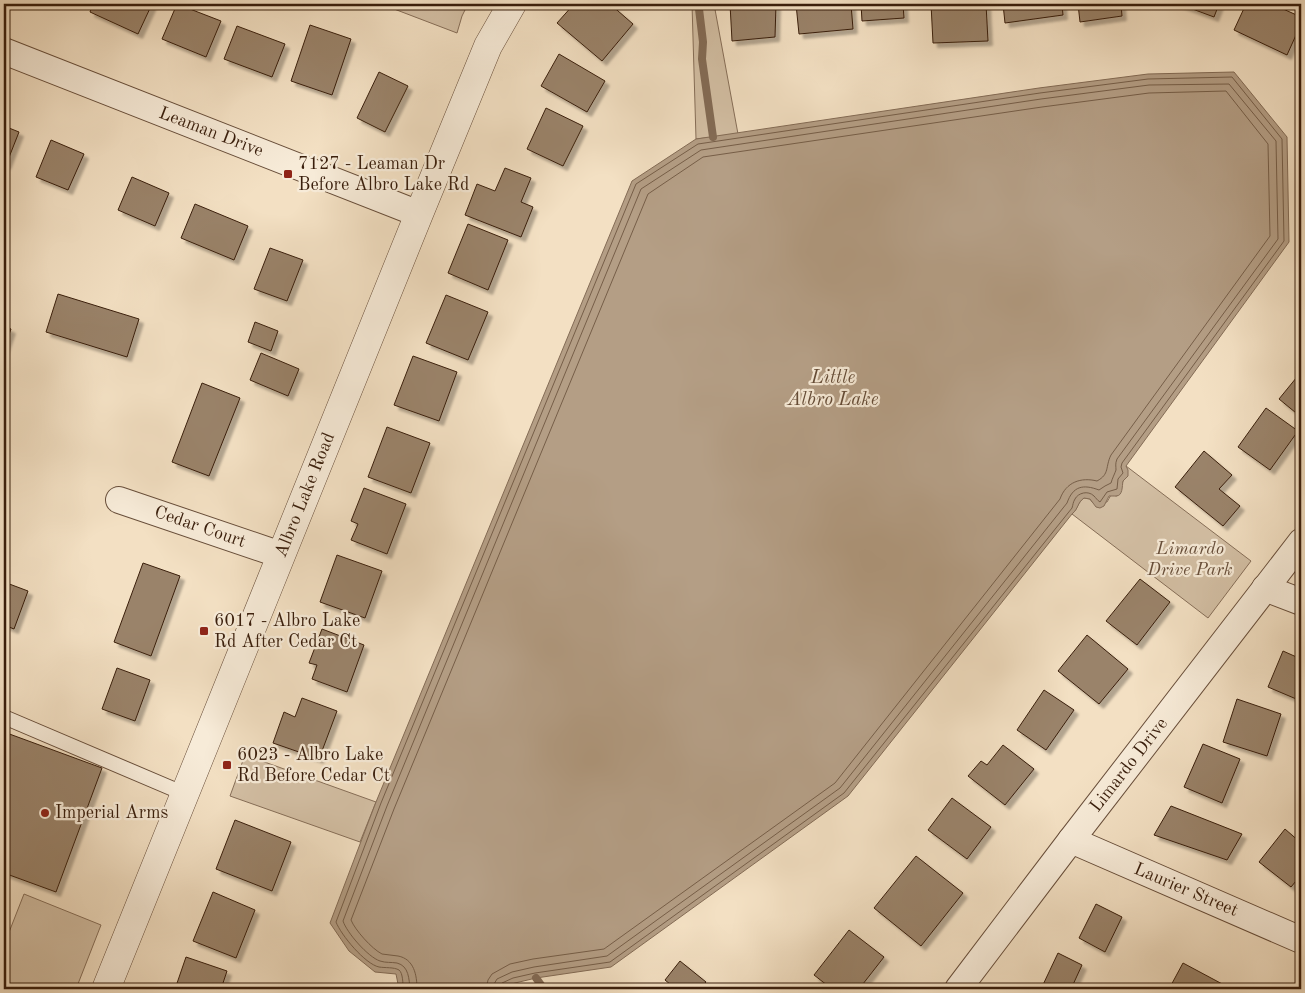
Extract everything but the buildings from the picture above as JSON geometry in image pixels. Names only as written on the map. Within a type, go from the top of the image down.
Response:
[{"type":"street","name":"Albro Lake Road","points":[[106,989],[418,214],[488,46],[512,4]]},
{"type":"street","name":"Leaman Drive","points":[[4,51],[418,214]]},
{"type":"street","name":"Cedar Court","points":[[119,500],[281,554]]},
{"type":"street","name":"Limardo Drive","points":[[958,989],[1301,542]]},
{"type":"street","points":[[1265,588],[1301,602]]},
{"type":"street","name":"Laurier Street","points":[[1071,840],[1301,940]]},
{"type":"lane","points":[[4,717],[185,794]]},
{"type":"green space","points":[[381,4],[468,4],[457,33]]},
{"type":"green space","points":[[692,4],[714,4],[738,134],[696,139]]},
{"type":"green space","name":"Limardo Drive Park","points":[[1126,466],[1251,561],[1208,618],[1072,514],[1084,498],[1090,499],[1092,502],[1107,502],[1111,495],[1117,496]]},
{"type":"green space","points":[[245,755],[376,802],[360,842],[230,796]]},
{"type":"green space","points":[[24,894],[101,925],[76,989],[4,989],[4,945]]},
{"type":"water","name":"Little Albro Lake","points":[[1234,72],[1287,137],[1289,242],[1126,466],[1128,476],[1123,481],[1120,494],[1118,496],[1109,496],[1104,506],[1100,508],[1096,507],[1090,499],[1084,498],[1082,500],[848,796],[611,967],[536,978],[500,989],[399,989],[396,974],[375,972],[349,951],[330,923],[376,802],[632,181],[696,139],[1039,88],[1148,74]]},
{"type":"waterway","points":[[699,4],[703,42],[702,59],[713,137]]},
{"type":"waterway","points":[[536,978],[544,989]]},
{"type":"place","name":"7127 - Leaman Dr Before Albro Lake Rd","points":[[288,174]]},
{"type":"place","name":"6017 - Albro Lake Rd After Cedar Ct","points":[[204,631]]},
{"type":"place","name":"6023 - Albro Lake Rd Before Cedar Ct","points":[[227,765]]},
{"type":"place","name":"Imperial Arms","points":[[45,813]]}]
